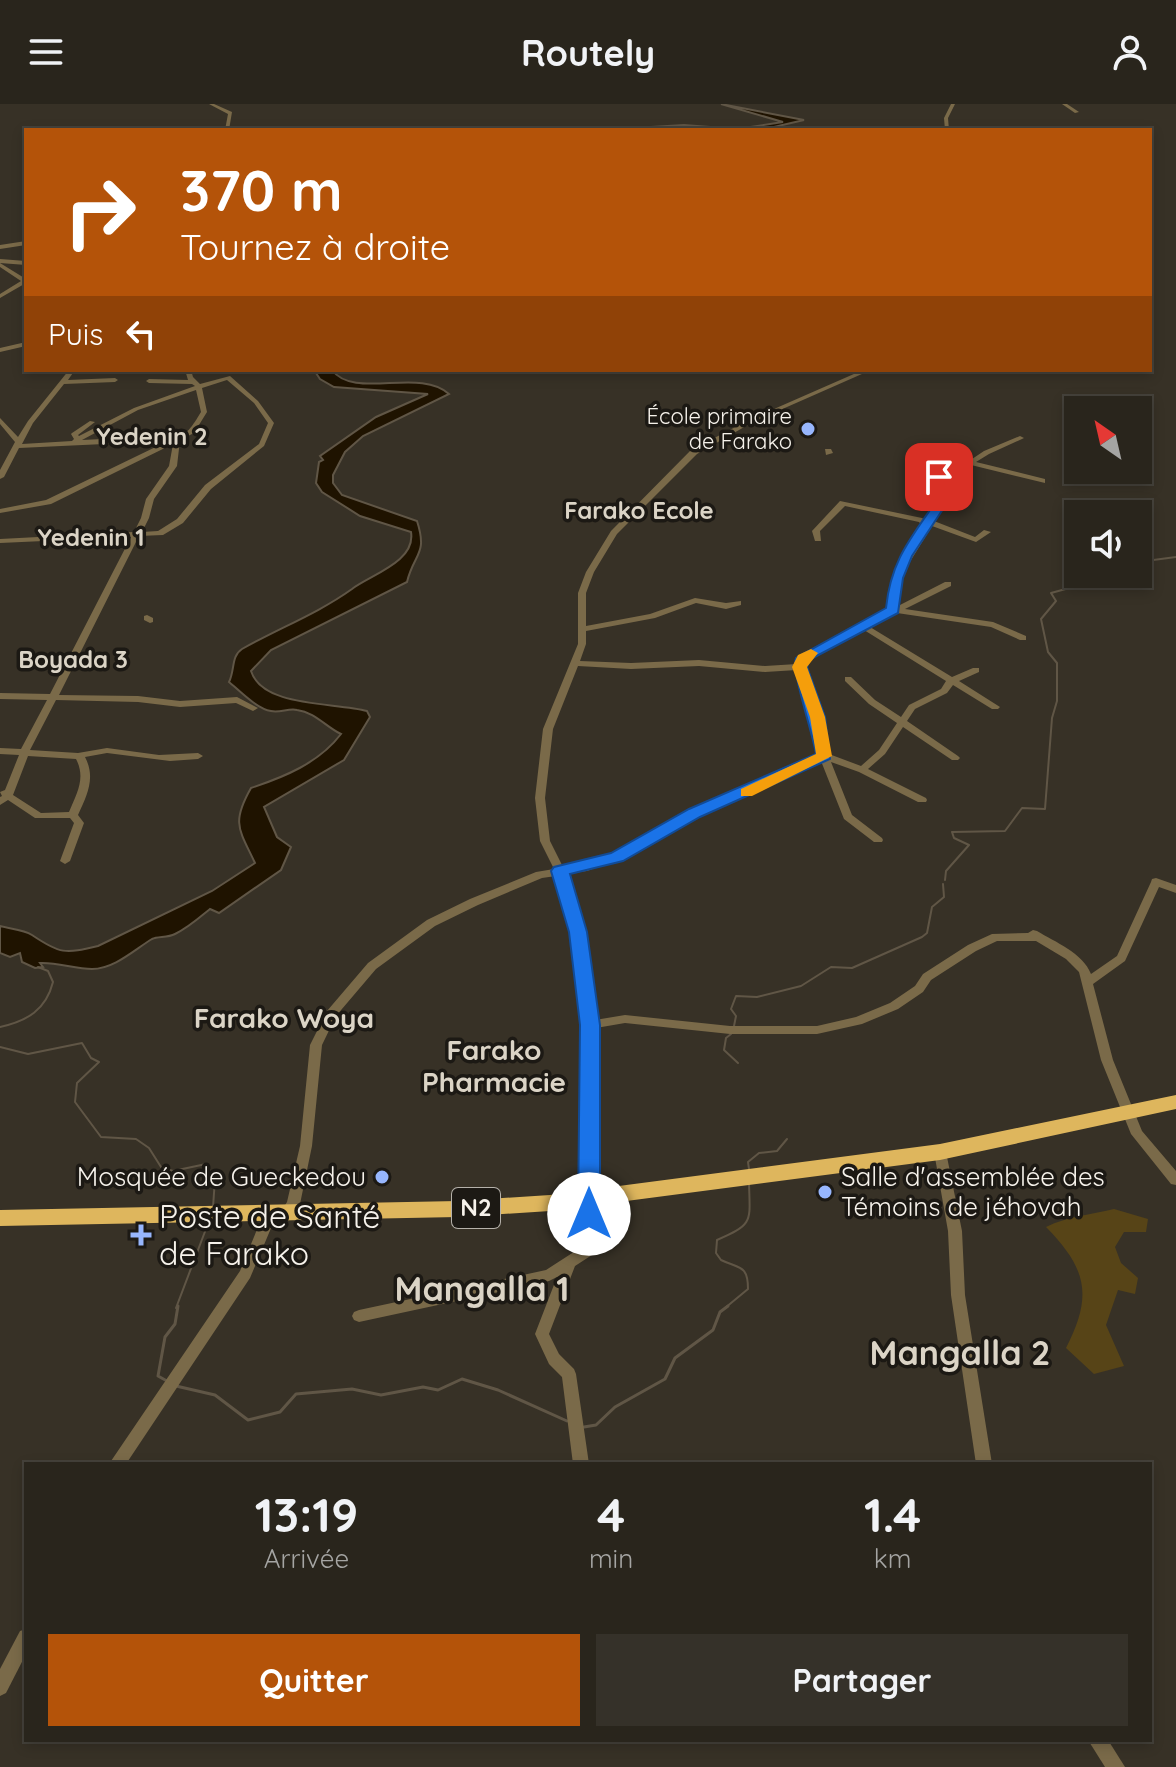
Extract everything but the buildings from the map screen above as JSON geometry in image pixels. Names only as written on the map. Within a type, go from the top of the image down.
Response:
[{"type":"highway","name":"N2","points":[[0,1218],[458,1209],[588,1198],[756,1179],[940,1152],[1176,1102]]},
{"type":"street","points":[[211,104],[230,113],[227,128]]},
{"type":"street","points":[[947,128],[946,118],[953,104]]},
{"type":"street","points":[[1064,104],[1077,112]]},
{"type":"street","points":[[15,243],[24,236]]},
{"type":"street","points":[[0,247],[24,243]]},
{"type":"street","points":[[0,263],[24,263]]},
{"type":"street","points":[[0,263],[11,274],[24,280]]},
{"type":"street","points":[[0,275],[24,271]]},
{"type":"street","points":[[0,297],[24,282]]},
{"type":"street","points":[[0,350],[24,344]]},
{"type":"street","points":[[0,477],[19,441],[70,372]]},
{"type":"street","points":[[0,511],[48,502],[177,441],[201,423],[204,412],[189,372]]},
{"type":"street","points":[[359,1316],[492,1290],[549,1275],[587,1251],[590,1025],[578,932],[560,871],[545,841],[540,798],[548,729],[576,663],[582,629],[582,593],[590,572],[614,533],[631,519],[637,505],[694,452],[751,421],[863,372]]},
{"type":"street","points":[[0,541],[83,535],[135,537],[172,527],[196,498],[267,437],[270,418],[230,374],[196,384],[123,415],[74,441]]},
{"type":"street","points":[[61,382],[115,380]]},
{"type":"street","points":[[149,381],[196,384]]},
{"type":"street","points":[[0,420],[19,441],[164,438],[177,441]]},
{"type":"street","points":[[74,441],[74,434],[92,422]]},
{"type":"street","points":[[971,463],[981,453],[994,452],[1020,438]]},
{"type":"street","points":[[73,815],[39,816],[3,797],[135,537],[150,499],[173,466],[177,441]]},
{"type":"street","points":[[896,609],[896,578],[906,556],[945,497],[939,484],[942,467],[971,463],[1042,481]]},
{"type":"street","points":[[818,539],[816,531],[843,503],[922,520],[925,525]]},
{"type":"street","points":[[925,525],[932,523],[976,540],[987,532]]},
{"type":"street","points":[[801,662],[863,626],[948,584]]},
{"type":"street","points":[[582,629],[652,616],[695,600],[726,606],[738,603]]},
{"type":"street","points":[[896,609],[993,625],[1023,638]]},
{"type":"street","points":[[863,626],[995,707]]},
{"type":"street","points":[[576,663],[631,666],[687,662],[765,669],[816,662]]},
{"type":"street","points":[[801,662],[817,717],[824,756],[848,817],[878,840]]},
{"type":"street","points":[[862,770],[882,752],[912,707],[944,691],[951,681],[976,670]]},
{"type":"street","points":[[848,679],[872,702],[955,758]]},
{"type":"street","points":[[0,696],[138,699],[180,704],[237,700],[253,708]]},
{"type":"street","points":[[0,751],[79,756],[116,750],[157,757],[198,756]]},
{"type":"street","points":[[73,815],[87,783],[87,767],[79,756]]},
{"type":"street","points":[[118,1462],[245,1274],[278,1214],[293,1204],[306,1146],[316,1045],[347,992],[372,966],[512,885],[617,857],[695,813],[824,756],[862,770],[922,800]]},
{"type":"street","points":[[65,861],[79,823],[73,815]]},
{"type":"street","points":[[1088,982],[1110,970],[1121,958],[1156,882],[1176,889]]},
{"type":"street","points":[[1026,930],[1070,956],[1084,970],[1107,1060],[1137,1134],[1176,1180]]},
{"type":"street","points":[[590,1025],[625,1019],[730,1030],[817,1030],[858,1021],[894,1006],[919,989],[927,977],[972,948],[996,937],[1038,937]]},
{"type":"street","points":[[940,1152],[955,1231],[958,1295],[984,1462]]},
{"type":"street","points":[[569,1264],[542,1334],[554,1359],[569,1374],[581,1462]]},
{"type":"street","points":[[0,1687],[24,1641]]},
{"type":"street","points":[[1098,1742],[1116,1767]]},
{"type":"shaded area","points":[[721,104],[804,120],[770,128],[744,128],[783,122]]},
{"type":"shaded area","points":[[684,125],[724,128],[634,128]]},
{"type":"shaded area","points":[[315,372],[334,372],[342,379],[355,383],[422,383],[437,386],[449,394],[363,436],[345,452],[333,475],[333,483],[342,495],[417,521],[421,548],[407,582],[271,650],[251,671],[258,683],[285,698],[367,711],[370,717],[344,760],[264,807],[277,837],[291,847],[281,870],[219,913],[210,909],[180,932],[152,939],[116,962],[100,968],[40,963],[43,967],[35,968],[22,962],[20,953],[10,957],[0,953],[0,926],[21,930],[56,949],[78,950],[98,946],[212,891],[255,863],[239,818],[251,788],[312,761],[341,734],[303,711],[266,710],[229,682],[235,659],[242,649],[325,606],[390,566],[406,552],[411,542],[411,532],[360,516],[322,492],[316,483],[319,462],[323,460],[320,456],[376,417],[428,394],[334,387],[320,379]]},
{"type":"shaded area","points":[[1114,1209],[1148,1219],[1146,1232],[1124,1232],[1115,1247],[1121,1263],[1138,1278],[1135,1294],[1118,1290],[1106,1325],[1124,1366],[1094,1374],[1066,1348],[1080,1313],[1082,1283],[1070,1256],[1046,1227]]},
{"type":"waterway","points":[[1152,560],[1176,557]]},
{"type":"waterway","points":[[945,880],[946,871],[969,845],[954,838],[952,832],[1005,831],[1022,808],[1045,809],[1052,718],[1057,701],[1057,663],[1048,652],[1041,619],[1056,601],[1051,593],[1069,588]]},
{"type":"waterway","points":[[734,1026],[736,1016],[731,1009],[736,996],[757,997],[801,986],[831,967],[852,968],[922,937],[927,933],[932,907],[944,897],[943,884]]},
{"type":"waterway","points":[[0,1027],[27,1018],[46,1000],[53,982],[48,971],[38,967]]},
{"type":"waterway","points":[[731,1034],[726,1038],[724,1050],[738,1063]]},
{"type":"waterway","points":[[0,1047],[28,1054],[82,1043],[91,1058],[99,1062],[77,1083],[75,1102],[101,1137],[136,1139],[149,1148],[161,1167],[173,1171],[206,1164],[215,1179],[213,1207]]},
{"type":"waterway","points":[[749,1169],[748,1162],[759,1153],[777,1151],[787,1139]]},
{"type":"waterway","points":[[725,1308],[748,1289],[748,1281],[742,1269],[721,1260],[716,1253],[717,1240],[738,1230],[747,1220],[749,1183]]},
{"type":"waterway","points":[[176,1308],[209,1221]]},
{"type":"waterway","points":[[167,1381],[158,1376],[165,1337],[175,1324],[178,1306]]},
{"type":"waterway","points":[[584,1427],[596,1425],[615,1407],[665,1379],[675,1358],[713,1330],[720,1312],[728,1306]]},
{"type":"waterway","points":[[176,1386],[215,1395],[248,1420],[280,1412],[296,1394],[352,1389],[381,1395],[423,1387],[438,1390],[462,1379],[498,1390],[567,1421]]},
{"type":"slow traffic","points":[[746,793],[801,764],[824,756],[826,748],[800,667],[803,658],[811,653]]},
{"type":"place","name":"École primaire de Farako","points":[[808,429]]},
{"type":"place","name":"Mosquée de Gueckedou","points":[[382,1177]]},
{"type":"place","name":"Salle d'assemblée des Témoins de jéhovah","points":[[825,1192]]},
{"type":"place","name":"Poste de Santé de Farako","points":[[141,1235]]},
{"type":"district","name":"Yedenin 2","points":[[152,437]]},
{"type":"district","name":"Farako Ecole","points":[[639,511]]},
{"type":"district","name":"Yedenin 1","points":[[91,538]]},
{"type":"district","name":"Boyada 3","points":[[73,660]]},
{"type":"district","name":"Farako Woya","points":[[284,1018]]},
{"type":"district","name":"Farako Pharmacie","points":[[494,1066]]},
{"type":"district","name":"Mangalla 1","points":[[482,1289]]},
{"type":"district","name":"Mangalla 2","points":[[960,1353]]},
{"type":"route","points":[[589,1214],[590,1025],[578,932],[560,871],[587,867],[617,857],[695,813],[749,792],[801,764],[824,756],[826,748],[800,667],[803,658],[893,610],[896,578],[906,556],[945,497],[939,477]]}]
